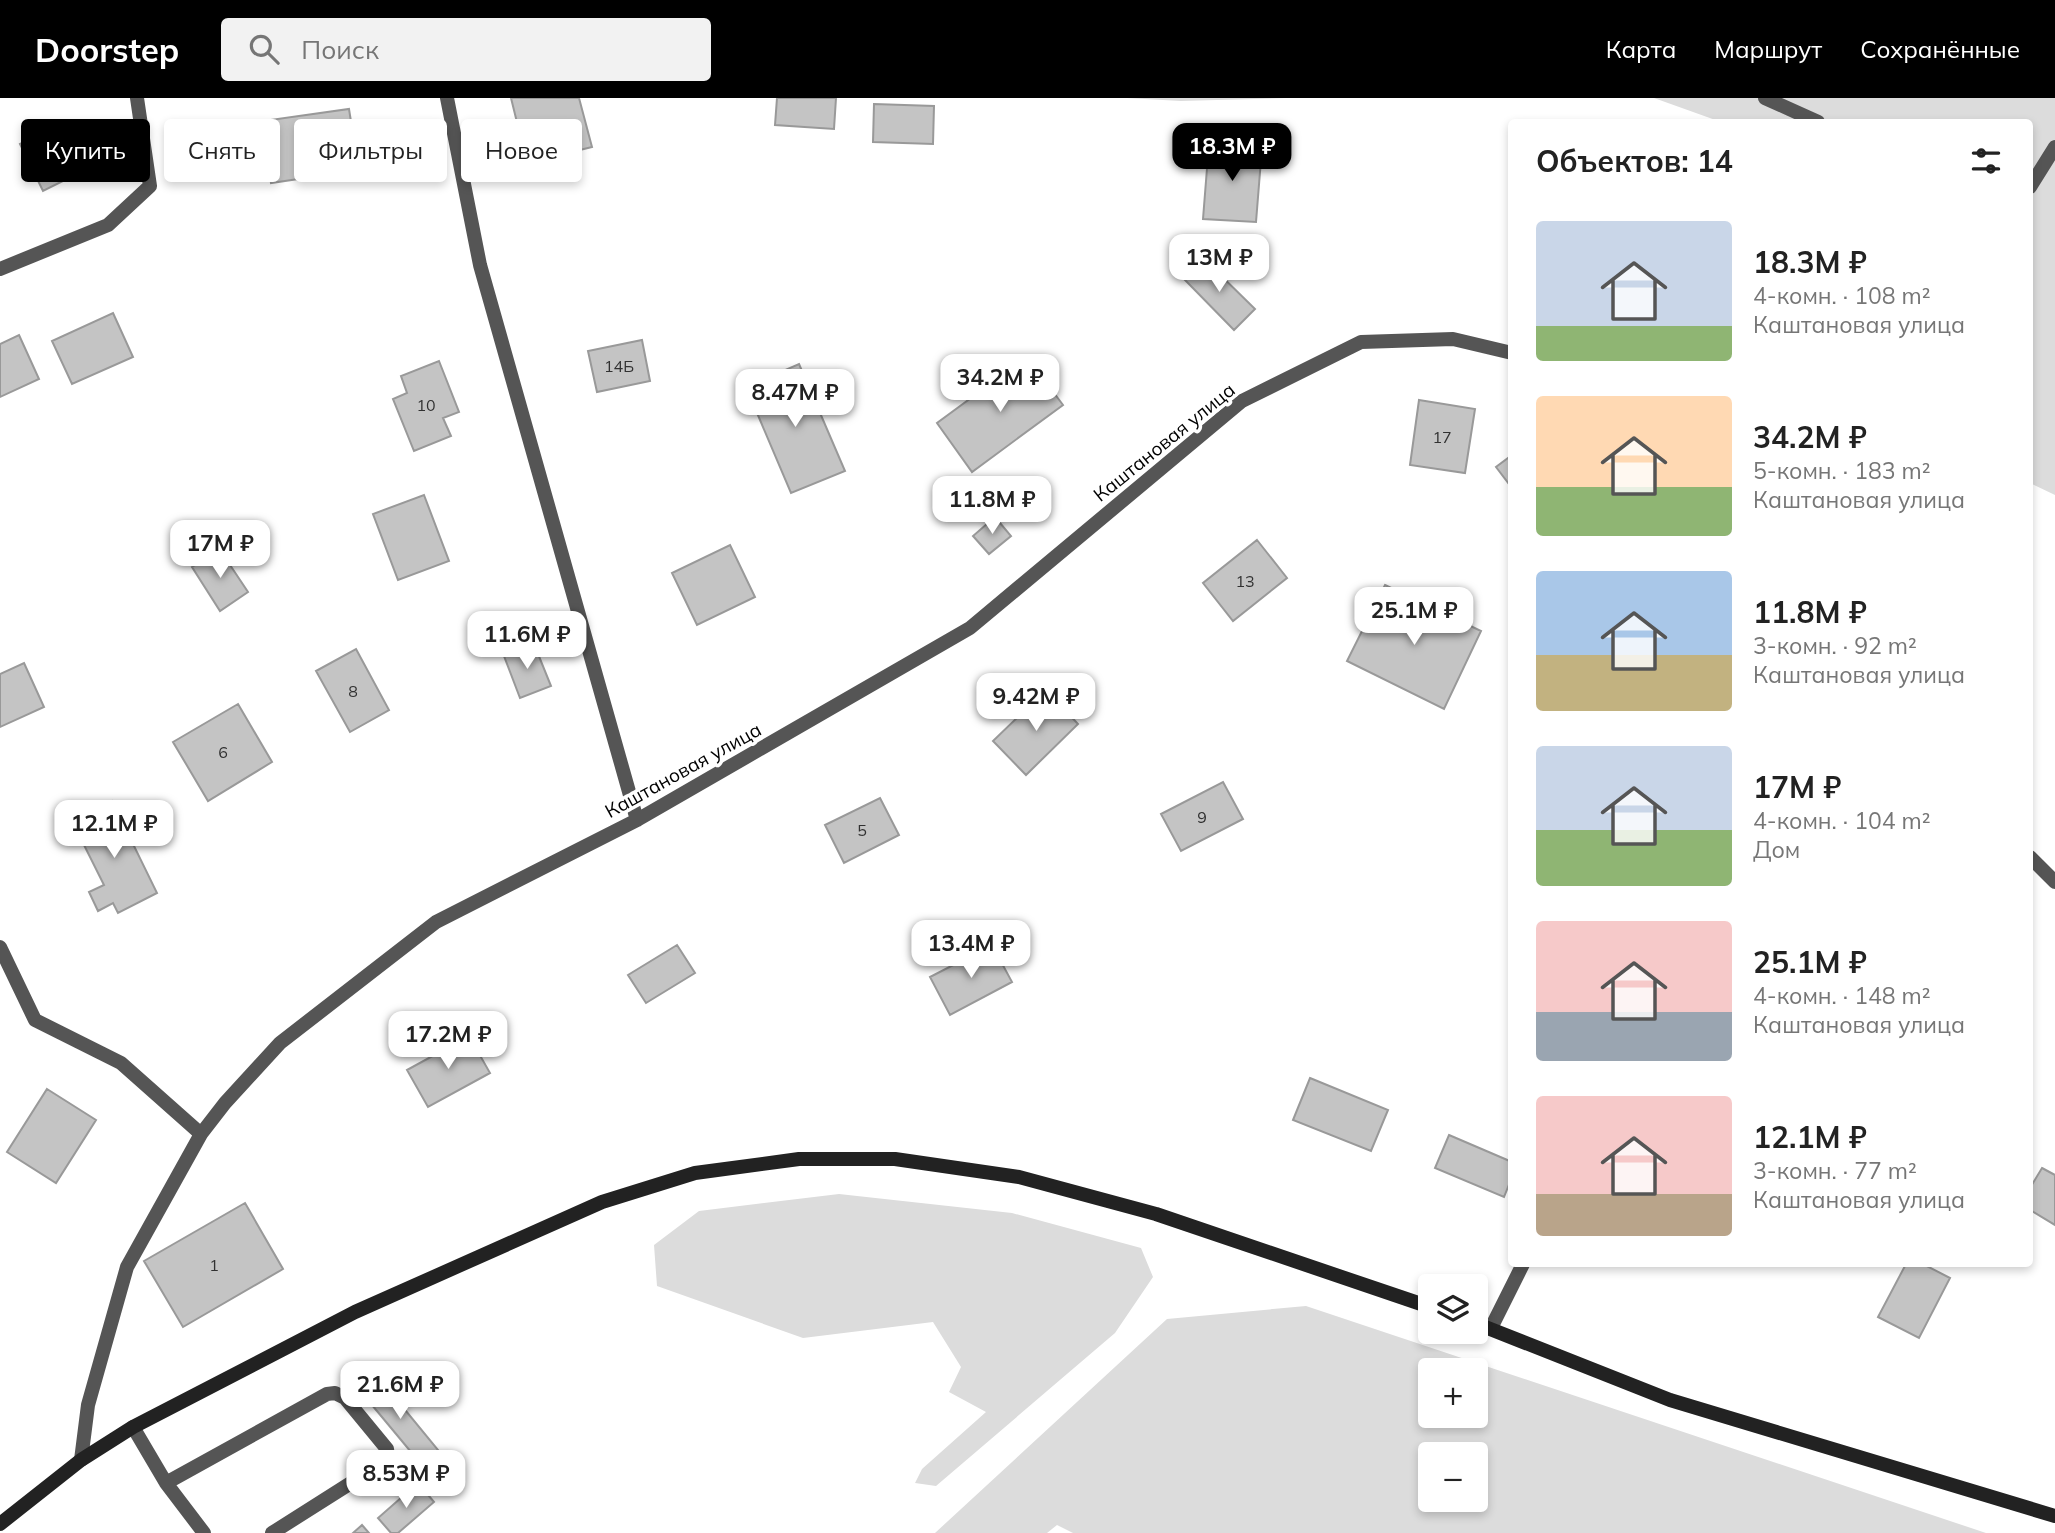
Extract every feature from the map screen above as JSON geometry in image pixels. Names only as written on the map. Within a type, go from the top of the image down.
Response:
[{"type":"main road","points":[[0,1524],[81,1460],[133,1427],[355,1312],[602,1202],[695,1172],[799,1159],[895,1159],[1019,1177],[1156,1214],[1418,1303]]},
{"type":"main road","points":[[1490,1328],[1670,1400],[2055,1517]]},
{"type":"street","points":[[0,269],[108,225],[150,186],[137,98]]},
{"type":"street","points":[[447,98],[480,265],[637,820]]},
{"type":"street","points":[[1765,98],[1811,119]]},
{"type":"street","points":[[2033,182],[2055,147]]},
{"type":"street","name":"Каштановая улица","points":[[81,1460],[88,1405],[127,1267],[201,1134],[280,1043],[436,922],[637,820],[970,628],[1242,401],[1361,342],[1453,339],[1508,352]]},
{"type":"street","points":[[2033,860],[2055,882]]},
{"type":"street","points":[[0,947],[35,1020],[121,1063],[201,1134]]},
{"type":"street","points":[[1490,1328],[1521,1267]]},
{"type":"street","points":[[166,1483],[327,1394],[335,1393],[345,1398],[387,1449],[388,1456],[384,1462],[272,1533]]},
{"type":"street","points":[[133,1427],[166,1483],[204,1533]]},
{"type":"shaded area","points":[[1127,98],[1286,98],[1181,101]]},
{"type":"shaded area","points":[[1654,98],[2055,98],[2055,495],[2033,484],[2033,119],[1713,119]]},
{"type":"shaded area","points":[[839,1194],[1012,1213],[1141,1248],[1153,1277],[1115,1333],[936,1486],[915,1483],[922,1469],[986,1412],[949,1392],[961,1367],[933,1322],[803,1338],[657,1286],[654,1245],[699,1211]]},
{"type":"shaded area","points":[[1306,1306],[1462,1358],[1418,1358],[1418,1428],[1488,1428],[1488,1367],[1986,1533],[1073,1533],[1057,1525],[1047,1533],[935,1533],[1167,1319]]},
{"type":"building","points":[[511,98],[579,98],[592,147],[582,149],[582,119],[516,119]]},
{"type":"building","points":[[777,98],[836,98],[834,129],[775,125]]},
{"type":"building","points":[[874,104],[934,106],[933,144],[873,142]]},
{"type":"building","points":[[349,109],[351,119],[294,119],[294,180],[280,182],[280,119],[277,119]]},
{"type":"building","points":[[1209,143],[1262,147],[1256,222],[1203,219]]},
{"type":"building","points":[[39,182],[61,182],[43,191]]},
{"type":"building","points":[[1204,259],[1255,309],[1234,330],[1184,279]]},
{"type":"building","points":[[113,313],[133,357],[72,384],[52,341]]},
{"type":"building","points":[[19,335],[39,379],[0,397],[0,344]]},
{"type":"building","points":[[642,340],[650,381],[597,392],[588,351]]},
{"type":"building","points":[[1027,357],[1063,405],[972,472],[937,423]]},
{"type":"building","points":[[439,361],[459,412],[443,418],[451,436],[414,451],[393,399],[407,393],[401,376]]},
{"type":"building","points":[[799,364],[845,471],[791,493],[746,387]]},
{"type":"building","points":[[1419,400],[1475,409],[1465,473],[1410,465]]},
{"type":"building","points":[[1508,458],[1508,483],[1496,467]]},
{"type":"building","points":[[424,495],[449,561],[398,580],[373,514]]},
{"type":"building","points":[[995,517],[1011,536],[989,554],[973,536]]},
{"type":"building","points":[[1257,540],[1287,578],[1233,621],[1203,583]]},
{"type":"building","points":[[730,545],[755,597],[697,625],[672,573]]},
{"type":"building","points":[[220,550],[248,592],[220,611],[192,567]]},
{"type":"building","points":[[1385,585],[1481,631],[1444,709],[1347,661]]},
{"type":"building","points":[[534,644],[551,686],[520,698],[504,656]]},
{"type":"building","points":[[356,649],[389,710],[350,732],[316,671]]},
{"type":"building","points":[[24,663],[44,707],[0,727],[0,674]]},
{"type":"building","points":[[1046,690],[1078,724],[1026,775],[993,741]]},
{"type":"building","points":[[238,704],[272,762],[208,801],[173,742]]},
{"type":"building","points":[[1223,782],[1243,819],[1181,851],[1161,814]]},
{"type":"building","points":[[880,798],[899,835],[844,863],[825,825]]},
{"type":"building","points":[[112,801],[157,893],[118,913],[113,903],[98,911],[89,892],[104,885],[72,821]]},
{"type":"building","points":[[677,945],[695,973],[646,1003],[628,975]]},
{"type":"building","points":[[992,945],[1012,982],[950,1015],[930,977]]},
{"type":"building","points":[[469,1036],[490,1073],[428,1107],[407,1070]]},
{"type":"building","points":[[1310,1078],[1388,1110],[1371,1151],[1293,1120]]},
{"type":"building","points":[[47,1089],[96,1120],[56,1183],[7,1152]]},
{"type":"building","points":[[1449,1135],[1508,1160],[1508,1187],[1504,1197],[1435,1168]]},
{"type":"building","points":[[2042,1168],[2055,1175],[2055,1225],[2033,1212],[2033,1183]]},
{"type":"building","points":[[245,1203],[283,1269],[183,1327],[144,1261]]},
{"type":"building","points":[[1904,1267],[1929,1267],[1950,1278],[1919,1338],[1878,1317]]},
{"type":"building","points":[[374,1372],[443,1456],[426,1470],[357,1387]]},
{"type":"building","points":[[418,1483],[434,1502],[398,1533],[391,1533],[378,1518]]},
{"type":"building","points":[[362,1525],[369,1533],[353,1533]]}]
